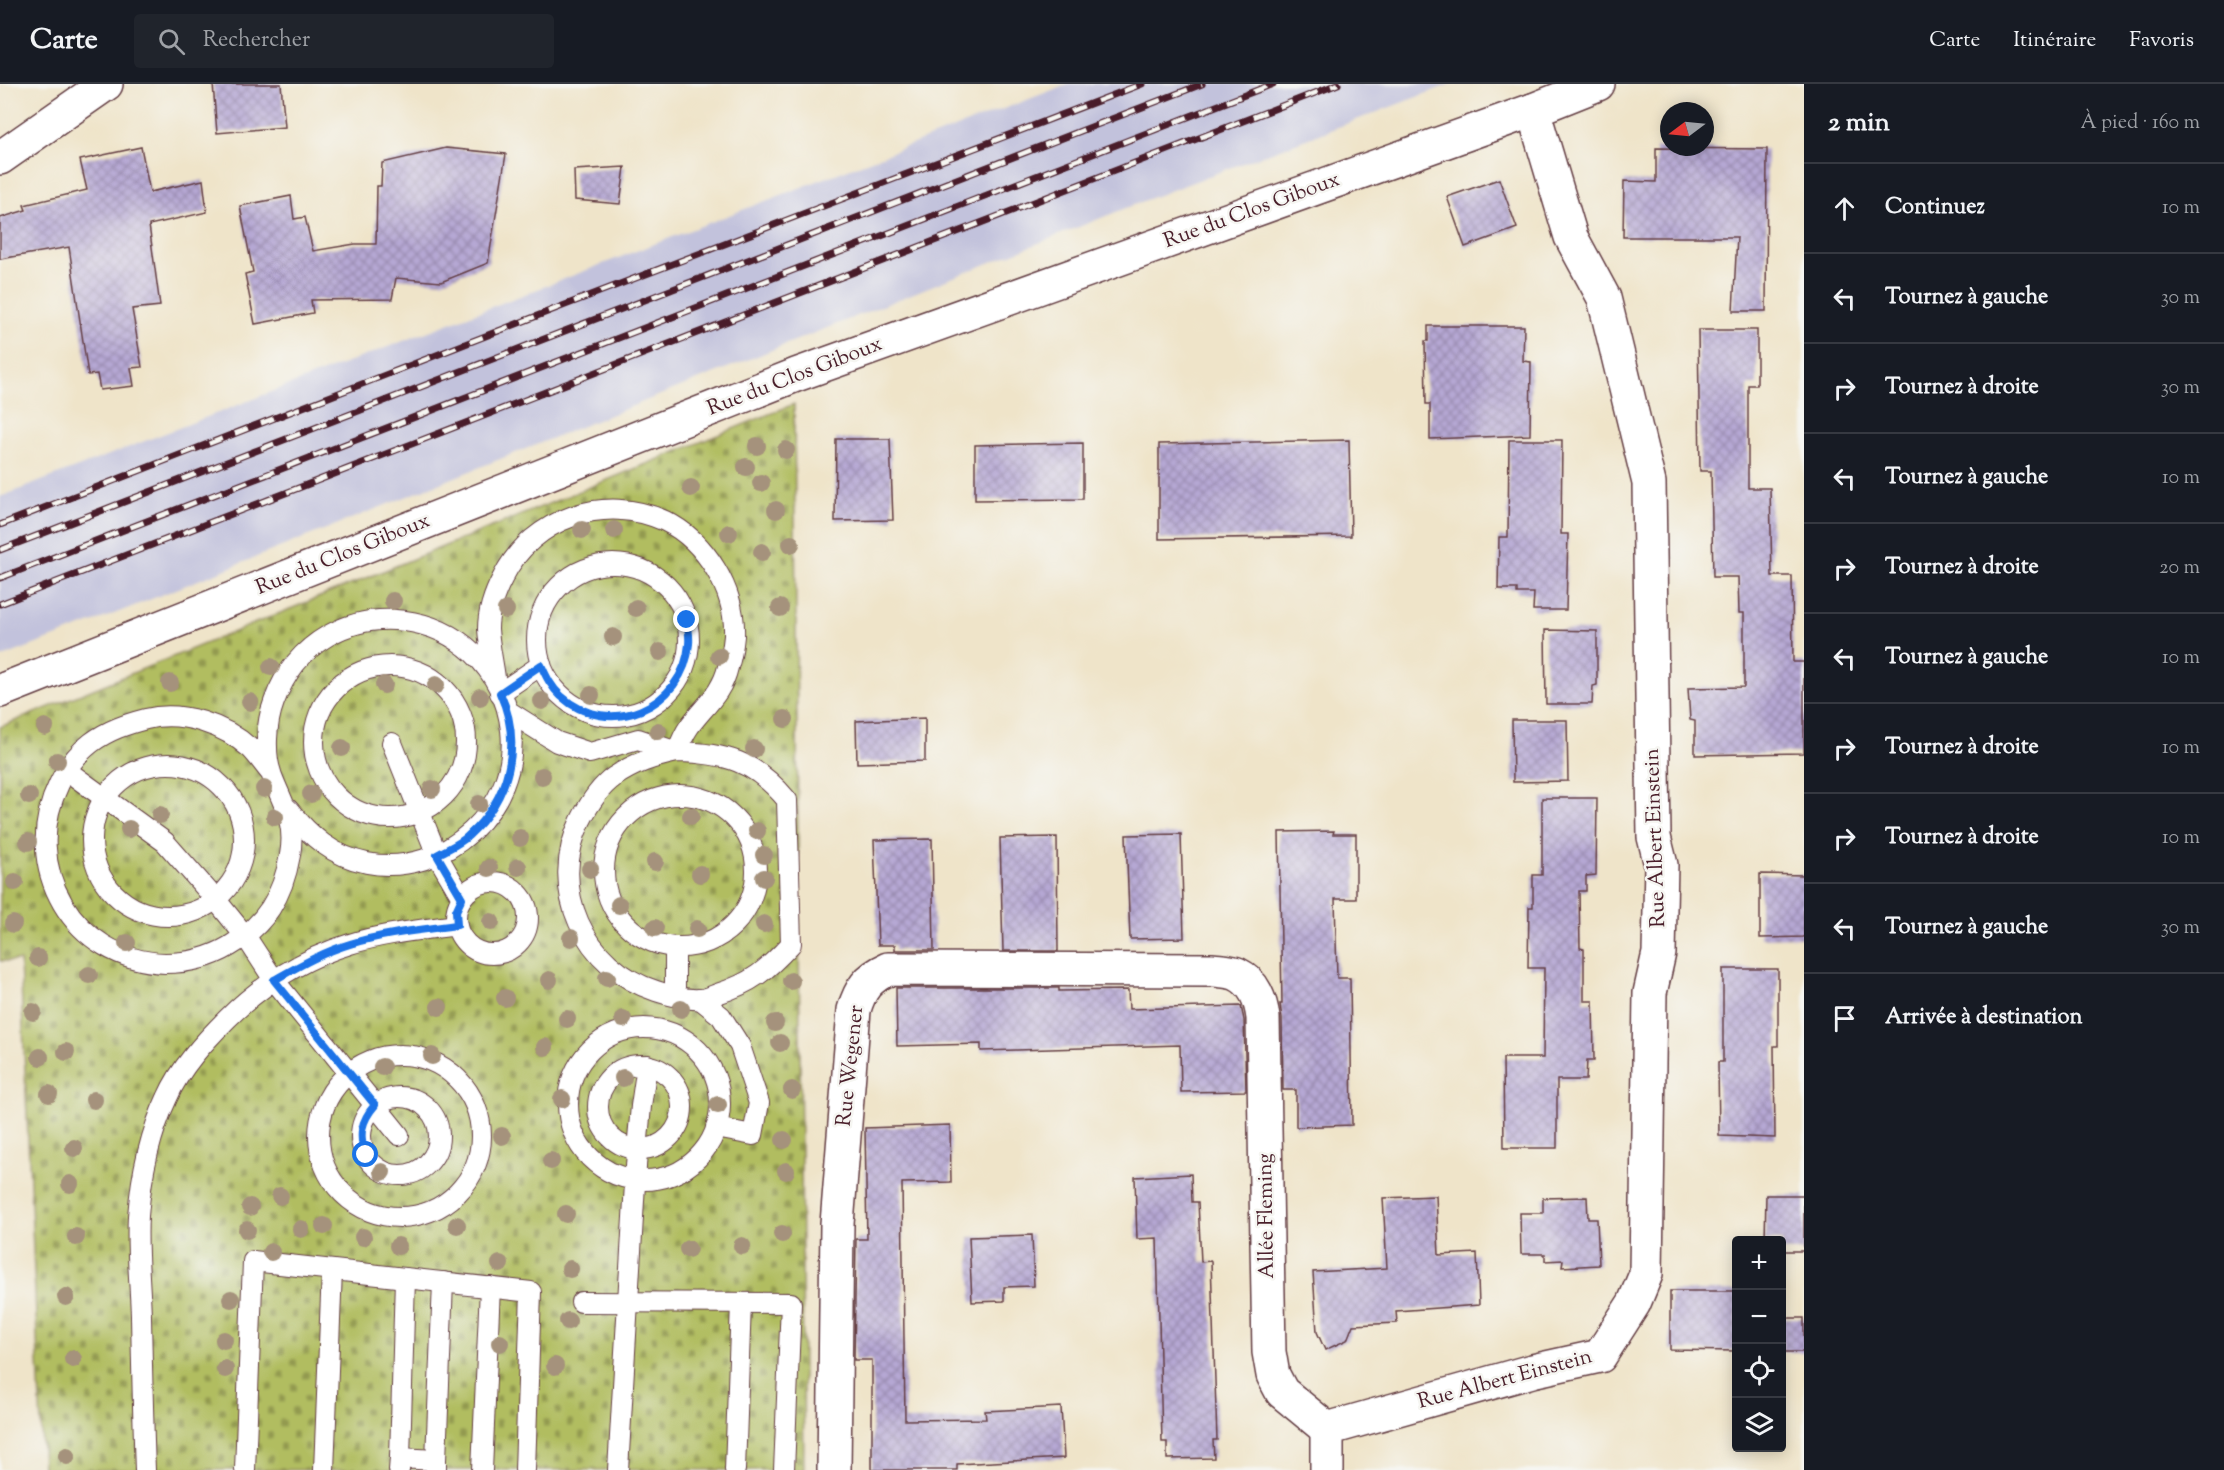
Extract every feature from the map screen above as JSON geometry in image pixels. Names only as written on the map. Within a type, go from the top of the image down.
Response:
[{"type":"street","points":[[0,158],[106,84]]},
{"type":"street","name":"Rue du Clos Giboux","points":[[0,691],[796,375],[1533,110],[1598,84]]},
{"type":"street","name":"Rue Albert Einstein","points":[[1327,1430],[1532,1371],[1600,1356],[1634,1303],[1646,1274],[1650,993],[1659,953],[1661,865],[1654,837],[1648,483],[1604,298],[1571,237],[1533,110]]},
{"type":"street","name":"Rue Wegener","points":[[834,1470],[837,1224],[854,1010],[865,984],[875,975],[888,969],[1213,970],[1236,973],[1249,983]]},
{"type":"street","name":"Allée Fleming","points":[[1249,983],[1261,1001],[1263,1018],[1269,1352],[1273,1375],[1282,1392],[1327,1430]]},
{"type":"street","points":[[1327,1430],[1327,1470]]},
{"type":"lane","points":[[288,809],[292,844],[286,879],[270,910],[246,936],[216,954],[182,963],[147,962],[113,951],[84,931],[62,904],[48,871],[46,824],[51,801],[66,770],[90,744],[120,726],[154,717],[190,718],[222,729],[251,749],[270,772],[288,809],[306,832],[335,852],[368,863],[403,864],[437,855],[467,837],[491,812],[507,780],[513,746],[508,711],[498,685],[488,628],[494,593],[510,562],[534,536],[563,518],[597,509],[632,511],[666,521],[694,542],[716,569],[730,601],[734,636],[728,670],[712,701],[688,728],[677,752]]},
{"type":"lane","points":[[604,564],[626,564],[646,571],[664,583],[678,600],[687,620],[689,642],[685,664],[676,684],[661,699],[642,710],[621,716],[600,716],[579,708],[561,696],[547,679],[541,665],[536,637],[540,615],[549,596],[564,580],[583,569],[604,564]]},
{"type":"lane","points":[[270,772],[267,737],[273,703],[289,672],[312,646],[342,628],[376,619],[411,620],[444,632],[473,652],[498,685]]},
{"type":"lane","points":[[381,665],[403,666],[424,673],[442,685],[455,702],[464,722],[466,744],[463,766],[453,785],[438,801],[419,813],[398,818],[376,818],[355,811],[338,798],[324,781],[316,761],[313,739],[316,718],[327,698],[341,682],[360,671],[381,665]]},
{"type":"lane","points":[[498,685],[541,665]]},
{"type":"lane","points":[[508,711],[557,742],[590,753],[638,740],[677,752]]},
{"type":"lane","points":[[392,743],[437,855],[462,898]]},
{"type":"lane","points":[[677,752],[711,753],[745,764],[773,783],[787,800],[791,944],[758,975],[738,987],[700,999],[635,984],[606,964],[588,941],[571,904],[567,870],[573,836],[589,804],[612,778],[642,760],[677,752]]},
{"type":"lane","points":[[159,764],[181,764],[202,771],[220,784],[234,801],[242,821],[245,842],[241,864],[231,884],[216,900],[198,911],[176,917],[155,915],[134,909],[116,896],[102,879],[94,859],[91,838],[95,816],[105,796],[120,780],[138,769],[159,764]]},
{"type":"lane","points":[[66,770],[105,796],[165,842],[246,936],[274,980],[399,1135]]},
{"type":"lane","points":[[671,794],[693,795],[714,802],[732,814],[746,832],[754,852],[756,874],[753,895],[744,914],[729,931],[710,942],[688,947],[675,947],[646,940],[628,927],[614,910],[606,890],[604,868],[608,847],[617,827],[631,811],[651,800],[671,794]]},
{"type":"lane","points":[[485,882],[499,883],[512,888],[522,898],[527,911],[527,925],[522,938],[511,948],[498,953],[484,953],[471,948],[462,938],[457,925],[456,911],[462,898],[472,888],[485,882]]},
{"type":"lane","points":[[145,1470],[138,1217],[144,1172],[154,1131],[167,1096],[187,1064],[211,1035],[240,1006],[274,980],[312,959],[350,944],[457,925]]},
{"type":"lane","points":[[675,947],[675,995]]},
{"type":"lane","points":[[700,999],[721,1016],[740,1046],[759,1104],[753,1136],[716,1128]]},
{"type":"lane","points":[[635,1028],[657,1029],[678,1035],[696,1048],[709,1065],[718,1085],[720,1107],[716,1128],[707,1148],[692,1164],[673,1175],[652,1180],[635,1180],[610,1173],[592,1160],[578,1144],[569,1123],[567,1102],[571,1080],[580,1060],[595,1044],[614,1033],[635,1028]]},
{"type":"lane","points":[[391,1054],[414,1055],[436,1062],[455,1076],[470,1094],[479,1116],[482,1138],[478,1161],[467,1182],[452,1199],[432,1212],[409,1217],[386,1217],[364,1209],[345,1196],[330,1178],[321,1157],[318,1133],[322,1110],[332,1089],[348,1072],[368,1060],[391,1054]]},
{"type":"lane","points":[[618,1470],[637,1150],[647,1065]]},
{"type":"lane","points":[[647,1065],[658,1069],[676,1085],[681,1096],[682,1109],[675,1131],[666,1140],[656,1147],[637,1150],[611,1139],[601,1123],[597,1106],[602,1089],[613,1074],[623,1067],[647,1065]]},
{"type":"lane","points":[[245,1470],[253,1261],[531,1292],[525,1470]]},
{"type":"lane","points":[[324,1470],[332,1270]]},
{"type":"lane","points":[[405,1278],[399,1464],[436,1465],[443,1282]]},
{"type":"lane","points":[[482,1470],[490,1287]]},
{"type":"lane","points":[[581,1302],[791,1304],[784,1470]]},
{"type":"lane","points":[[735,1470],[741,1303]]},
{"type":"shaded area","points":[[1068,84],[1451,84],[1151,198],[0,658],[0,497]]},
{"type":"green space","points":[[794,404],[804,1470],[43,1470],[20,961],[0,961],[0,727]]},
{"type":"building","points":[[213,84],[281,84],[285,127],[217,133]]},
{"type":"building","points":[[141,147],[150,192],[203,180],[207,212],[149,225],[160,306],[132,309],[142,367],[131,368],[134,386],[100,390],[97,374],[88,375],[69,247],[0,259],[0,218],[26,210],[24,205],[87,190],[80,160]]},
{"type":"building","points":[[446,148],[506,154],[488,263],[441,282],[396,278],[392,299],[311,300],[313,313],[255,324],[245,274],[253,272],[240,206],[291,196],[294,219],[305,217],[313,251],[355,244],[376,244],[377,186],[381,186],[382,163]]},
{"type":"building","points":[[1656,148],[1660,148],[1660,156],[1714,156],[1714,149],[1767,149],[1766,311],[1733,311],[1737,237],[1623,237],[1624,181],[1656,182]]},
{"type":"building","points":[[625,167],[620,204],[575,200],[574,170]]},
{"type":"building","points":[[1499,179],[1517,228],[1465,247],[1447,197]]},
{"type":"building","points":[[1428,326],[1524,326],[1523,361],[1531,362],[1530,435],[1430,439],[1430,404],[1426,404],[1425,341],[1428,341]]},
{"type":"building","points":[[1698,330],[1757,330],[1757,385],[1748,385],[1748,488],[1770,488],[1772,576],[1792,576],[1793,662],[1804,662],[1804,753],[1695,755],[1695,721],[1690,720],[1688,688],[1744,687],[1744,613],[1739,613],[1738,577],[1713,577],[1711,471],[1700,471]]},
{"type":"building","points":[[836,439],[890,439],[893,520],[835,521]]},
{"type":"building","points":[[1349,440],[1351,536],[1159,539],[1159,444]]},
{"type":"building","points":[[1509,440],[1562,440],[1561,534],[1568,534],[1566,610],[1533,610],[1534,593],[1517,593],[1517,589],[1498,589],[1499,537],[1508,537]]},
{"type":"building","points":[[1083,443],[1083,499],[975,500],[975,445]]},
{"type":"building","points":[[1545,630],[1597,631],[1597,685],[1593,686],[1592,704],[1546,704]]},
{"type":"building","points":[[925,718],[925,761],[857,763],[856,721]]},
{"type":"building","points":[[1512,720],[1567,720],[1568,781],[1513,782]]},
{"type":"building","points":[[1542,798],[1597,798],[1596,875],[1586,876],[1586,891],[1579,891],[1580,948],[1584,949],[1584,1001],[1593,1001],[1594,1060],[1587,1060],[1586,1080],[1557,1080],[1557,1148],[1504,1148],[1503,1058],[1543,1058],[1544,968],[1528,968],[1529,907],[1533,907],[1533,875],[1542,875]]},
{"type":"building","points":[[1334,831],[1333,834],[1356,834],[1356,899],[1335,899],[1337,978],[1350,978],[1352,1125],[1296,1127],[1296,1090],[1283,1090],[1279,832]]},
{"type":"building","points":[[1181,834],[1184,938],[1130,939],[1126,835]]},
{"type":"building","points":[[1057,837],[1058,951],[1003,951],[1000,838]]},
{"type":"building","points":[[932,839],[934,950],[895,950],[895,945],[878,945],[874,840]]},
{"type":"building","points":[[1760,874],[1804,875],[1804,937],[1760,938]]},
{"type":"building","points":[[1723,969],[1778,969],[1778,1046],[1774,1046],[1775,1138],[1719,1136],[1718,1062],[1723,1062]]},
{"type":"building","points":[[896,988],[1128,990],[1129,1009],[1241,1006],[1244,1020],[1246,1091],[1181,1092],[1180,1045],[981,1051],[981,1044],[897,1046]]},
{"type":"building","points":[[950,1125],[951,1182],[902,1183],[905,1420],[986,1419],[985,1411],[1061,1407],[1064,1458],[957,1464],[957,1470],[872,1470],[872,1360],[854,1360],[856,1239],[867,1239],[865,1128]]},
{"type":"building","points":[[1191,1174],[1192,1202],[1198,1202],[1201,1262],[1211,1261],[1217,1440],[1213,1440],[1214,1458],[1167,1459],[1167,1442],[1162,1442],[1157,1238],[1137,1239],[1135,1177]]},
{"type":"building","points":[[1766,1195],[1804,1195],[1804,1251],[1786,1251],[1786,1236],[1765,1236]]},
{"type":"building","points":[[1436,1196],[1439,1255],[1477,1253],[1479,1305],[1396,1311],[1397,1323],[1353,1325],[1347,1340],[1325,1350],[1317,1332],[1313,1272],[1387,1268],[1383,1198]]},
{"type":"building","points":[[1587,1197],[1588,1219],[1597,1219],[1599,1265],[1562,1267],[1563,1260],[1545,1261],[1545,1254],[1521,1254],[1520,1213],[1543,1213],[1543,1198]]},
{"type":"building","points":[[1032,1235],[1034,1286],[1004,1287],[1004,1301],[972,1302],[969,1237]]},
{"type":"building","points":[[1670,1291],[1732,1291],[1732,1351],[1670,1350]]},
{"type":"building","points":[[1786,1318],[1804,1318],[1804,1352],[1786,1352]]},
{"type":"railway","points":[[0,525],[1142,84]]},
{"type":"railway","points":[[0,550],[1202,84]]},
{"type":"railway","points":[[0,578],[1273,84]]},
{"type":"railway","points":[[0,604],[1338,84]]},
{"type":"route","points":[[366,1155],[360,1135],[363,1123],[375,1105],[274,980],[312,959],[350,944],[457,925],[456,911],[462,898],[437,855],[467,837],[491,812],[507,780],[513,746],[508,711],[500,693],[541,665],[547,679],[561,696],[579,708],[600,716],[621,716],[642,710],[661,699],[676,684],[685,664],[689,642],[687,620]]}]
